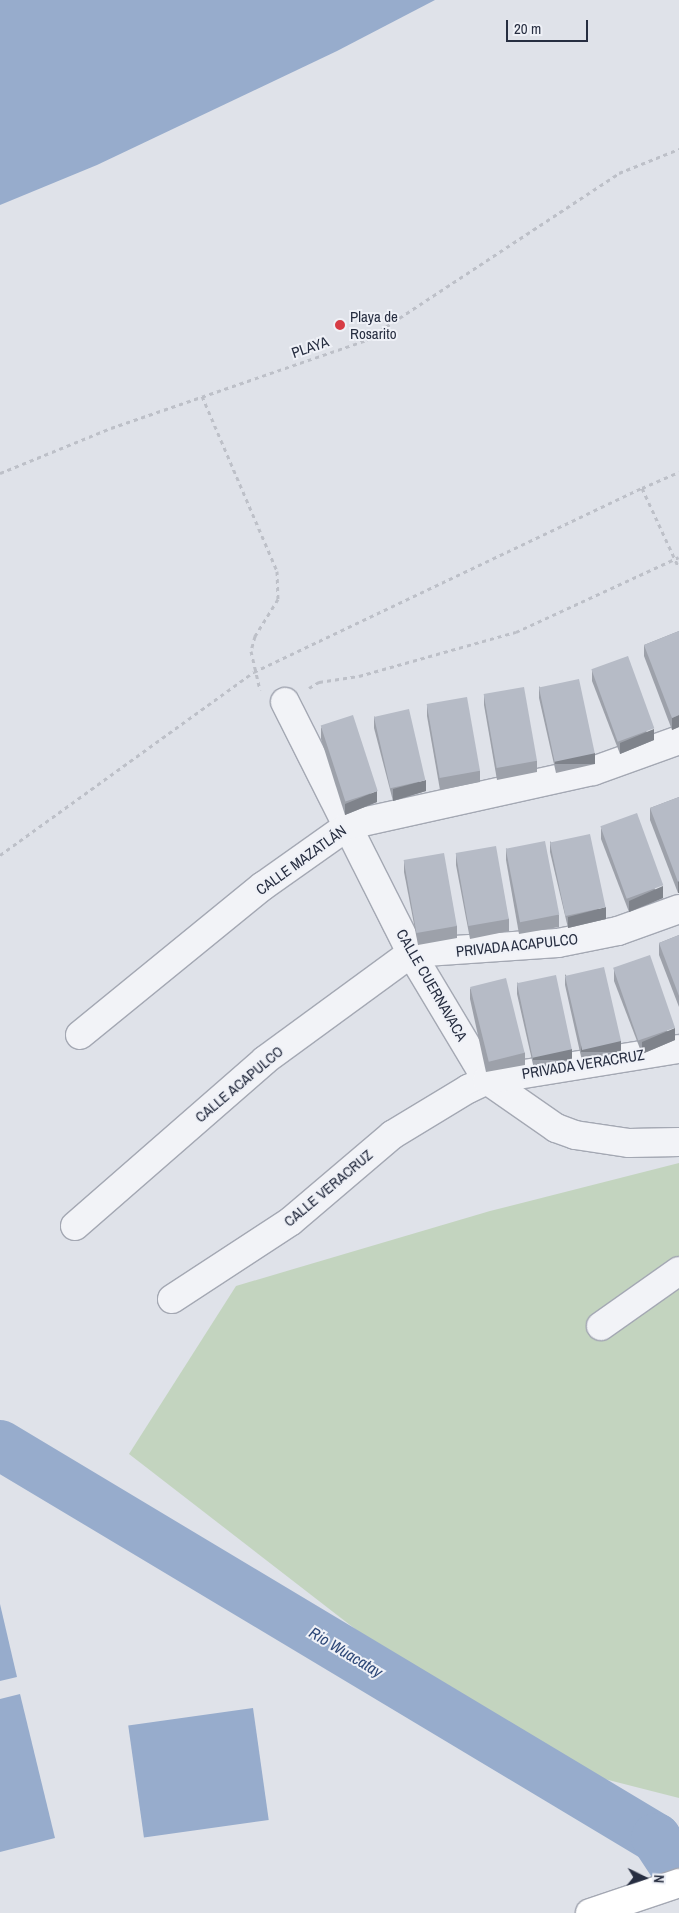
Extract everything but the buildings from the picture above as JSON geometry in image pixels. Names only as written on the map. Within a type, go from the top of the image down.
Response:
[{"type":"main road","points":[[590,1913],[679,1883]]},
{"type":"street","name":"CALLE CUERNAVACA","points":[[286,702],[349,825],[411,953],[486,1080],[556,1128],[575,1134],[629,1143],[679,1142]]},
{"type":"street","name":"CALLE MAZATLÁN","points":[[80,1035],[263,886],[349,825],[593,771],[679,740]]},
{"type":"street","name":"PRIVADA ACAPULCO","points":[[411,953],[558,943],[618,931],[679,909]]},
{"type":"street","name":"CALLE ACAPULCO","points":[[75,1226],[265,1060],[411,953]]},
{"type":"street","name":"PRIVADA VERACRUZ","points":[[486,1080],[679,1049]]},
{"type":"street","name":"CALLE VERACRUZ","points":[[172,1299],[291,1221],[392,1135],[486,1080]]},
{"type":"street","points":[[601,1326],[679,1272]]},
{"type":"path","name":"PLAYA","points":[[0,472],[202,396],[366,340],[619,173],[679,149]]},
{"type":"path","points":[[202,396],[277,571],[278,599],[255,636],[251,651],[254,672],[260,691],[286,702],[319,682],[359,676],[516,632],[679,557]]},
{"type":"path","points":[[0,855],[254,672],[679,472]]},
{"type":"path","points":[[642,488],[679,568]]},
{"type":"green space","points":[[679,1163],[679,1798],[522,1758],[129,1454],[236,1286],[490,1211]]},
{"type":"water","points":[[0,0],[435,0],[337,51],[97,165],[0,205]]},
{"type":"water","points":[[0,1433],[37,1461],[69,1476],[171,1549],[160,1548],[69,1503],[0,1459]]},
{"type":"water","points":[[0,1604],[17,1677],[0,1681]]},
{"type":"water","points":[[20,1694],[55,1838],[0,1852],[0,1699]]},
{"type":"water","points":[[253,1708],[269,1820],[144,1837],[128,1726]]},
{"type":"waterway","name":"Rio Wuacatay","points":[[0,1445],[656,1838],[679,1873]]},
{"type":"place","name":"Playa de Rosarito","points":[[340,325]]}]
